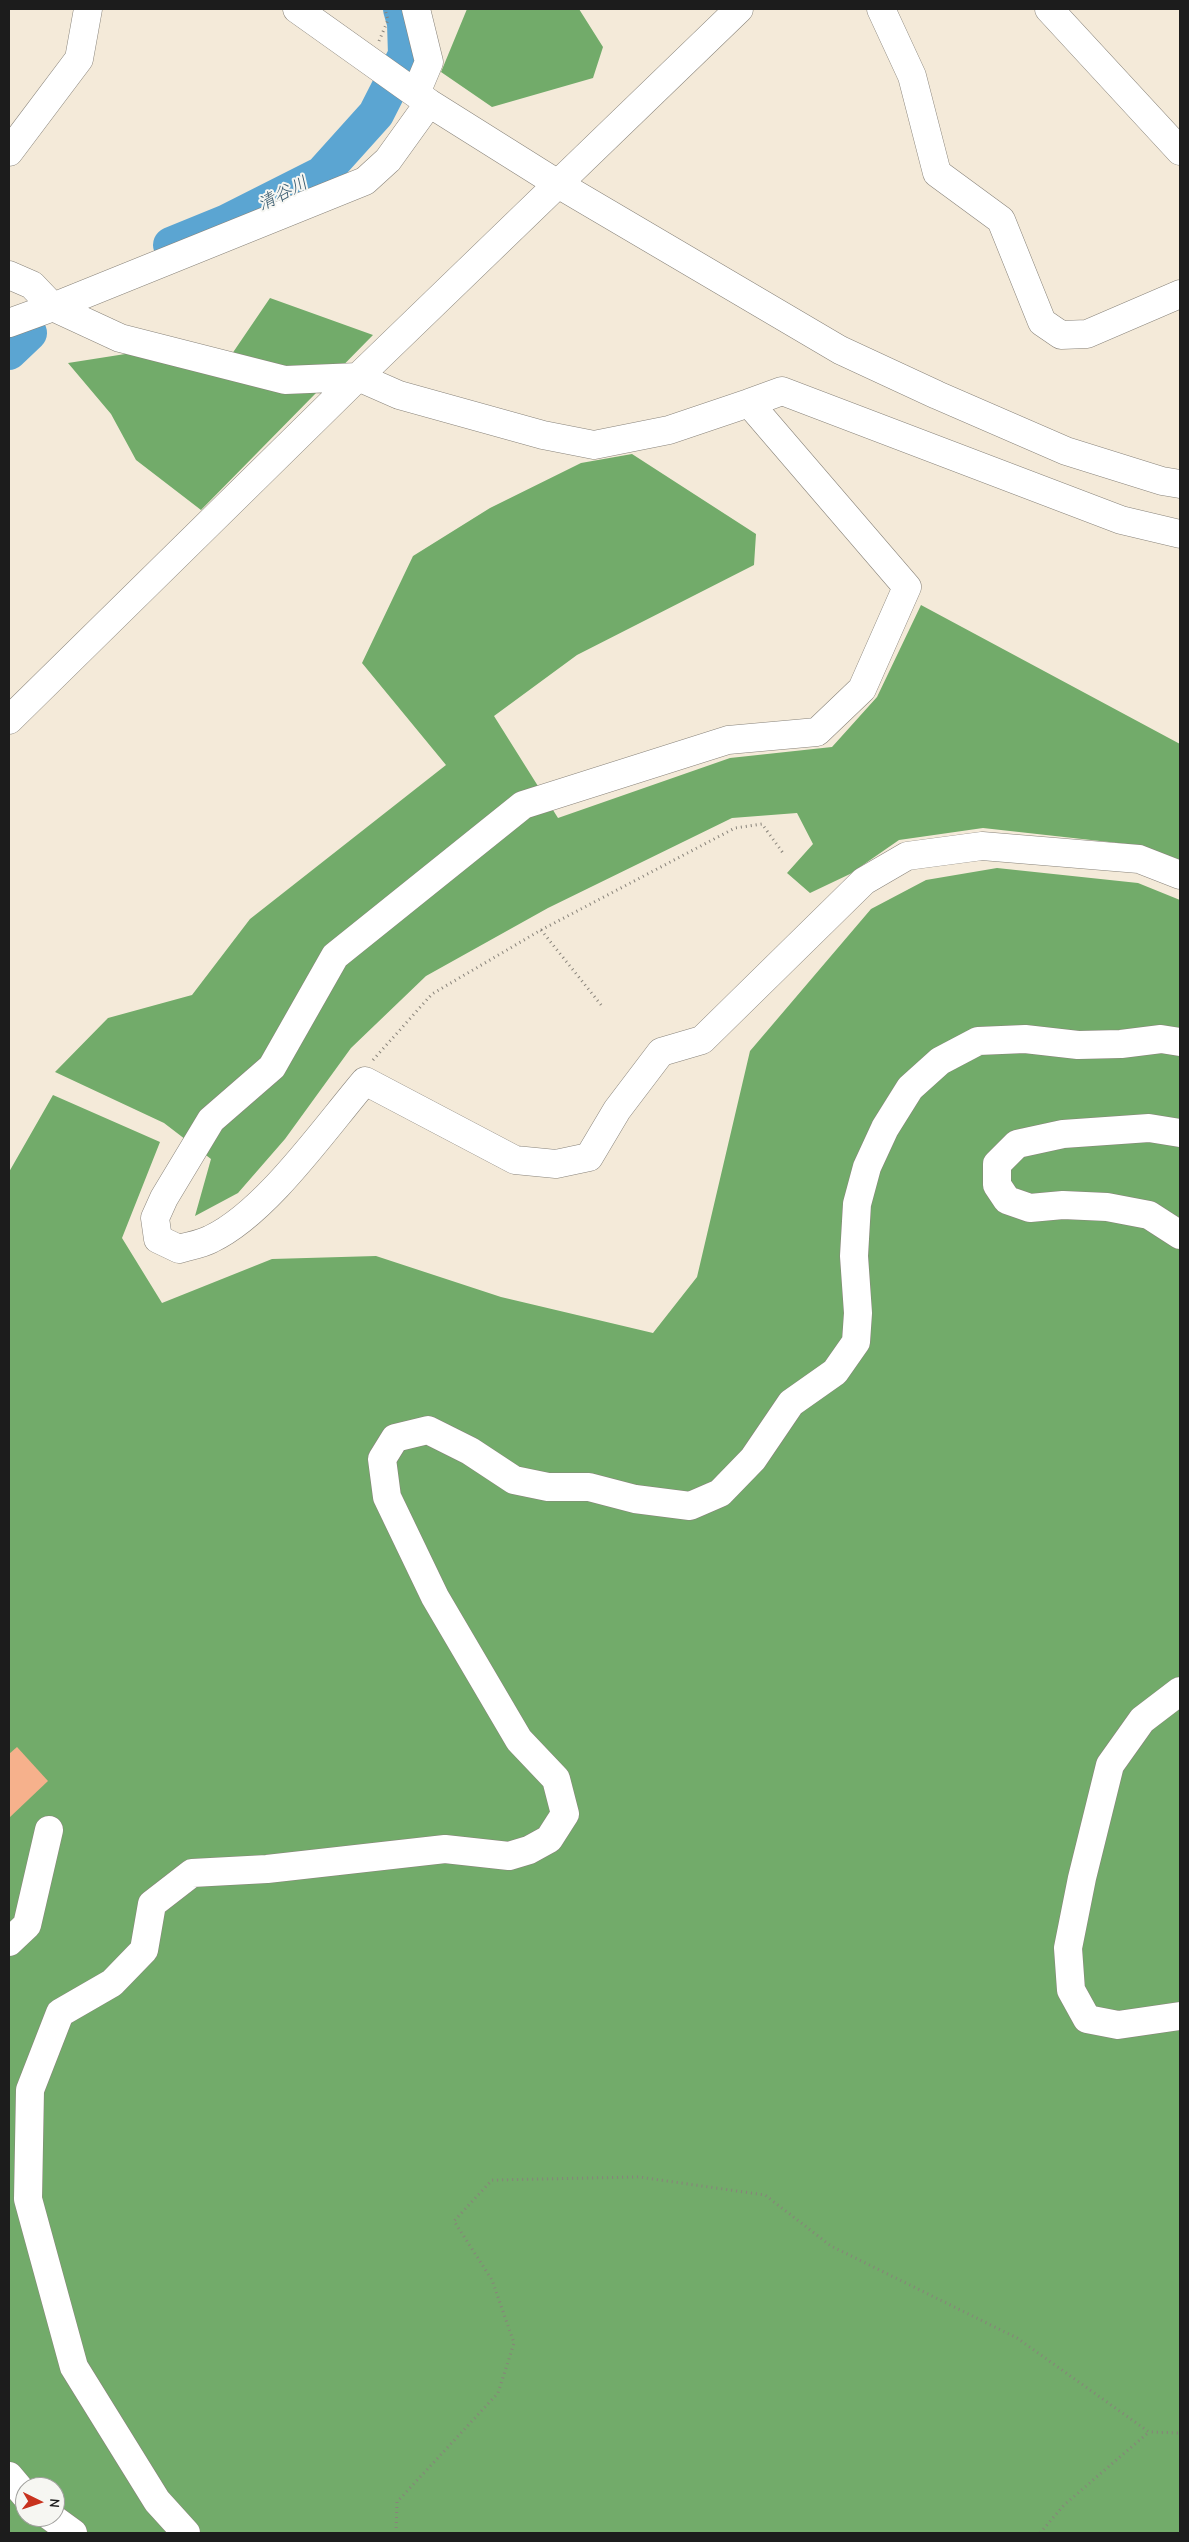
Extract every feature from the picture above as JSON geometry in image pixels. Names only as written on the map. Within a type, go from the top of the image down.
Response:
[{"type":"street","points":[[9,152],[79,59],[88,9]]},
{"type":"street","points":[[297,9],[423,98],[558,184],[840,350],[937,396],[1066,451],[1162,481],[1180,484]]},
{"type":"street","points":[[9,322],[53,308],[364,181],[388,160],[423,98],[430,62],[416,9]]},
{"type":"street","points":[[9,720],[358,377],[739,9]]},
{"type":"street","points":[[881,9],[912,76],[937,173],[1001,220],[1042,322],[1061,335],[1087,334],[1180,294]]},
{"type":"street","points":[[1049,9],[1180,151]]},
{"type":"street","points":[[9,276],[32,285],[53,308],[120,338],[285,380],[358,377],[399,395],[543,435],[594,445],[669,430],[782,391],[1121,520],[1180,534]]},
{"type":"street","points":[[750,403],[908,587],[862,689],[817,732],[728,740],[523,805],[335,956],[272,1066],[212,1120],[164,1198],[156,1218],[158,1239],[179,1249],[211,1239],[249,1214],[292,1168],[365,1080],[515,1160],[556,1164],[589,1157],[616,1110],[661,1052],[702,1040],[864,881],[907,856],[982,846],[1139,859],[1180,874]]},
{"type":"street","points":[[186,2533],[157,2502],[74,2367],[28,2199],[30,2090],[60,2013],[112,1983],[144,1950],[152,1904],[192,1872],[268,1869],[445,1849],[509,1856],[529,1850],[549,1839],[565,1814],[556,1779],[519,1740],[435,1597],[387,1497],[382,1459],[386,1452],[396,1438],[428,1430],[470,1451],[514,1480],[539,1485],[590,1487],[635,1498],[690,1506],[720,1493],[753,1459],[790,1403],[835,1372],[856,1342],[858,1313],[854,1256],[857,1204],[867,1167],[885,1128],[910,1088],[940,1061],[978,1041],[1025,1039],[1078,1045],[1121,1044],[1161,1039],[1180,1042]]},
{"type":"street","points":[[1180,1134],[1139,1129],[1063,1134],[1016,1144],[997,1164],[996,1185],[1007,1200],[1030,1208],[1063,1205],[1107,1207],[1150,1216],[1180,1235]]},
{"type":"street","points":[[1180,1691],[1142,1720],[1110,1765],[1082,1878],[1068,1948],[1072,1990],[1087,2019],[1118,2025],[1180,2016]]},
{"type":"street","points":[[9,1942],[27,1925],[49,1830]]},
{"type":"path","points":[[370,61],[388,20],[385,9]]},
{"type":"path","points":[[365,1080],[372,1060],[432,994],[541,930],[735,828],[762,824],[783,853]]},
{"type":"path","points":[[541,930],[602,1006]]},
{"type":"path","points":[[396,2533],[397,2502],[498,2393],[514,2343],[492,2280],[454,2221],[492,2180],[639,2177],[765,2195],[831,2246],[1016,2338],[1149,2432],[1180,2433]]},
{"type":"path","points":[[1040,2533],[1064,2505],[1149,2432]]},
{"type":"green space","points":[[467,9],[579,9],[603,47],[593,78],[492,107],[441,72]]},
{"type":"green space","points":[[270,298],[373,335],[201,510],[136,460],[111,414],[68,363],[138,352],[219,373]]},
{"type":"green space","points":[[632,454],[756,534],[754,565],[577,655],[494,716],[558,818],[730,758],[832,747],[877,697],[921,605],[1180,744],[1180,860],[1136,845],[983,828],[899,840],[850,874],[810,893],[787,873],[813,844],[797,813],[732,818],[548,908],[426,976],[351,1048],[285,1139],[238,1193],[195,1216],[211,1159],[164,1123],[55,1072],[108,1018],[192,995],[250,919],[446,765],[362,663],[413,556],[490,508],[581,463]]},
{"type":"green space","points":[[997,868],[1138,883],[1180,900],[1180,2533],[9,2533],[9,1172],[53,1095],[160,1142],[122,1238],[162,1303],[272,1259],[376,1256],[501,1297],[653,1333],[697,1277],[750,1051],[871,909],[926,880]]},
{"type":"building","points":[[17,1747],[48,1781],[9,1818],[9,1754]]},
{"type":"waterway","name":"清谷川","points":[[171,245],[225,223],[322,174],[376,114],[406,55],[405,23],[401,9]]},
{"type":"waterway","name":"清谷川","points":[[9,352],[29,333]]}]
